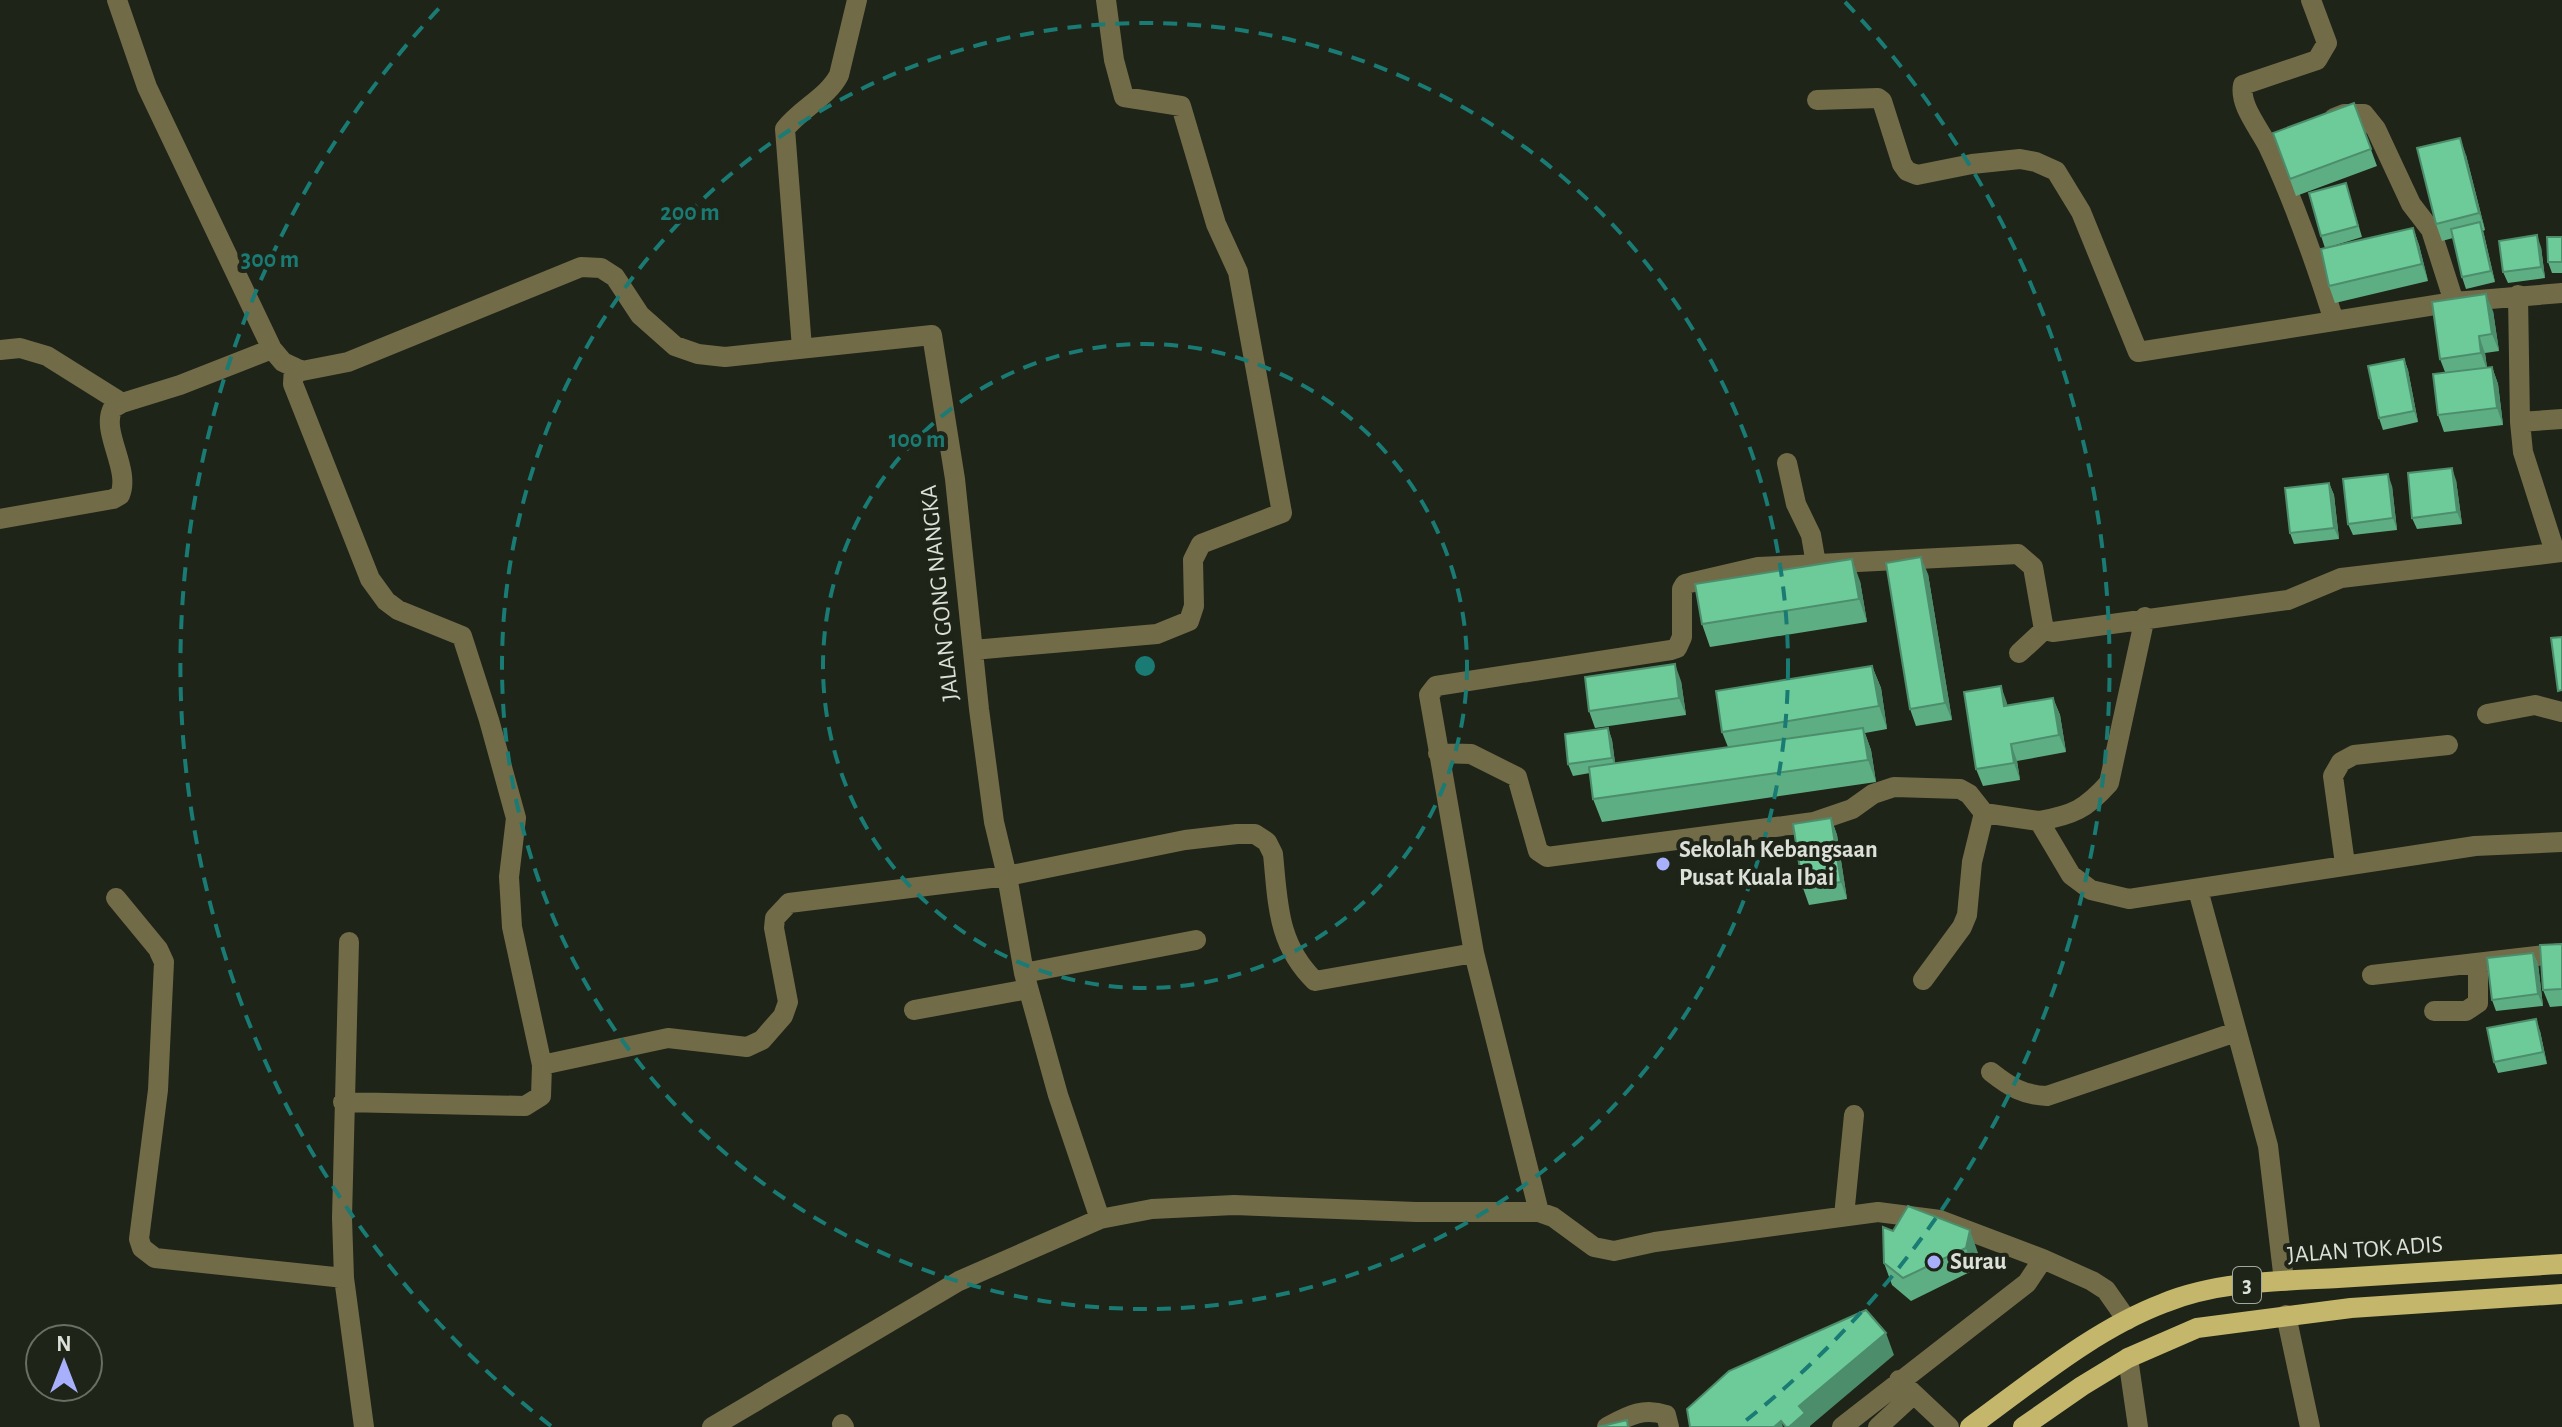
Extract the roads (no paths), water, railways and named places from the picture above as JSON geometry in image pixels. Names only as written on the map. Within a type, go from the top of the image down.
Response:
[{"type":"main road","name":"JALAN TOK ADIS","points":[[1970,1427],[2062,1361],[2127,1320],[2166,1301],[2208,1290],[2284,1281],[2562,1264]]},
{"type":"main road","name":"3","points":[[2032,1424],[2128,1358],[2197,1328],[2351,1308],[2562,1294]]},
{"type":"street","points":[[117,0],[147,87],[272,349],[283,362],[294,367],[293,384],[370,579],[386,601],[398,610],[462,636],[516,818],[509,877],[512,927],[542,1065],[541,1096],[525,1106],[343,1102]]},
{"type":"street","points":[[802,348],[785,129],[795,116],[834,85],[857,0]]},
{"type":"street","points":[[973,650],[1157,634],[1189,621],[1194,606],[1193,560],[1201,544],[1282,513],[1238,272],[1216,224],[1181,106],[1124,97],[1114,60],[1106,0]]},
{"type":"street","points":[[2311,0],[2327,43],[2317,60],[2243,85],[2241,95],[2274,144],[2334,321]]},
{"type":"street","points":[[1817,100],[1878,98],[1882,101],[1902,164],[1907,171],[1917,175],[1972,164],[2020,159],[2056,171],[2081,212],[2138,352],[2454,302],[2562,293]]},
{"type":"street","points":[[2318,125],[2344,114],[2364,114],[2376,129],[2411,204],[2431,230],[2454,302]]},
{"type":"street","name":"JALAN GONG NANGKA","points":[[294,367],[302,371],[348,362],[581,267],[601,268],[615,277],[640,315],[675,346],[698,354],[725,357],[932,335],[955,479],[993,812],[1026,981],[1058,1095],[1100,1219]]},
{"type":"street","points":[[2044,630],[2053,632],[2145,617],[2288,600],[2341,578],[2559,552],[2523,452],[2518,295]]},
{"type":"street","points":[[0,350],[20,348],[47,356],[122,403]]},
{"type":"street","points":[[0,519],[113,499],[120,495],[123,480],[109,414],[113,408],[272,349]]},
{"type":"street","points":[[2520,422],[2562,419]]},
{"type":"street","points":[[1787,463],[1796,504],[1811,535],[1816,564]]},
{"type":"street","points":[[1539,1212],[1474,953],[1429,695],[1436,686],[1677,648],[1682,637],[1682,589],[1685,584],[1758,567],[2018,554],[2033,567],[2044,630]]},
{"type":"street","points":[[1438,753],[1471,754],[1517,777],[1538,851],[1547,857],[1814,822],[1852,809],[1873,794],[1894,787],[1960,789],[1969,794],[1984,813],[2039,821],[2070,815],[2092,802],[2109,783],[2145,617]]},
{"type":"street","points":[[2019,653],[2044,630]]},
{"type":"street","points":[[2487,714],[2535,705],[2562,712]]},
{"type":"street","points":[[2345,864],[2333,776],[2341,762],[2354,755],[2448,745]]},
{"type":"street","points":[[1923,980],[1962,927],[1967,915],[1972,862],[1984,813]]},
{"type":"street","points":[[2039,821],[2071,875],[2091,890],[2129,899],[2475,846],[2562,842]]},
{"type":"street","points":[[542,1065],[668,1038],[747,1047],[762,1040],[783,1016],[788,1002],[774,928],[775,918],[789,903],[1007,876],[1185,840],[1255,834],[1267,842],[1273,854],[1284,936],[1301,967],[1315,981],[1474,953]]},
{"type":"street","points":[[2198,890],[2268,1146],[2284,1281]]},
{"type":"street","points":[[116,898],[158,949],[164,962],[158,1090],[139,1239],[142,1248],[155,1258],[344,1278]]},
{"type":"street","points":[[914,1010],[1196,940]]},
{"type":"street","points":[[349,942],[342,1218],[344,1278],[364,1427]]},
{"type":"street","points":[[2372,975],[2562,953]]},
{"type":"street","points":[[2434,1011],[2466,1011],[2478,1003],[2478,963]]},
{"type":"street","points":[[1991,1072],[2014,1090],[2028,1095],[2047,1096],[2236,1032]]},
{"type":"street","points":[[1844,1216],[1854,1115]]},
{"type":"street","points":[[712,1427],[959,1281],[1100,1219],[1152,1209],[1234,1205],[1416,1212],[1539,1212],[1553,1217],[1594,1247],[1614,1251],[1655,1242],[1878,1212],[1940,1220],[2043,1259],[2106,1290],[2127,1320]]},
{"type":"street","points":[[1842,1427],[1907,1387],[2027,1283],[2043,1259]]},
{"type":"street","points":[[2286,1315],[2310,1427]]},
{"type":"street","points":[[2128,1358],[2138,1427]]},
{"type":"street","points":[[1878,1427],[1907,1387]]},
{"type":"street","points":[[1907,1387],[1949,1427]]},
{"type":"street","points":[[1607,1427],[1629,1415],[1650,1410],[1666,1415],[1669,1427]]},
{"type":"place","name":"Sekolah Kebangsaan Pusat Kuala Ibai","points":[[1663,864]]},
{"type":"place","name":"Surau","points":[[1934,1262]]}]
